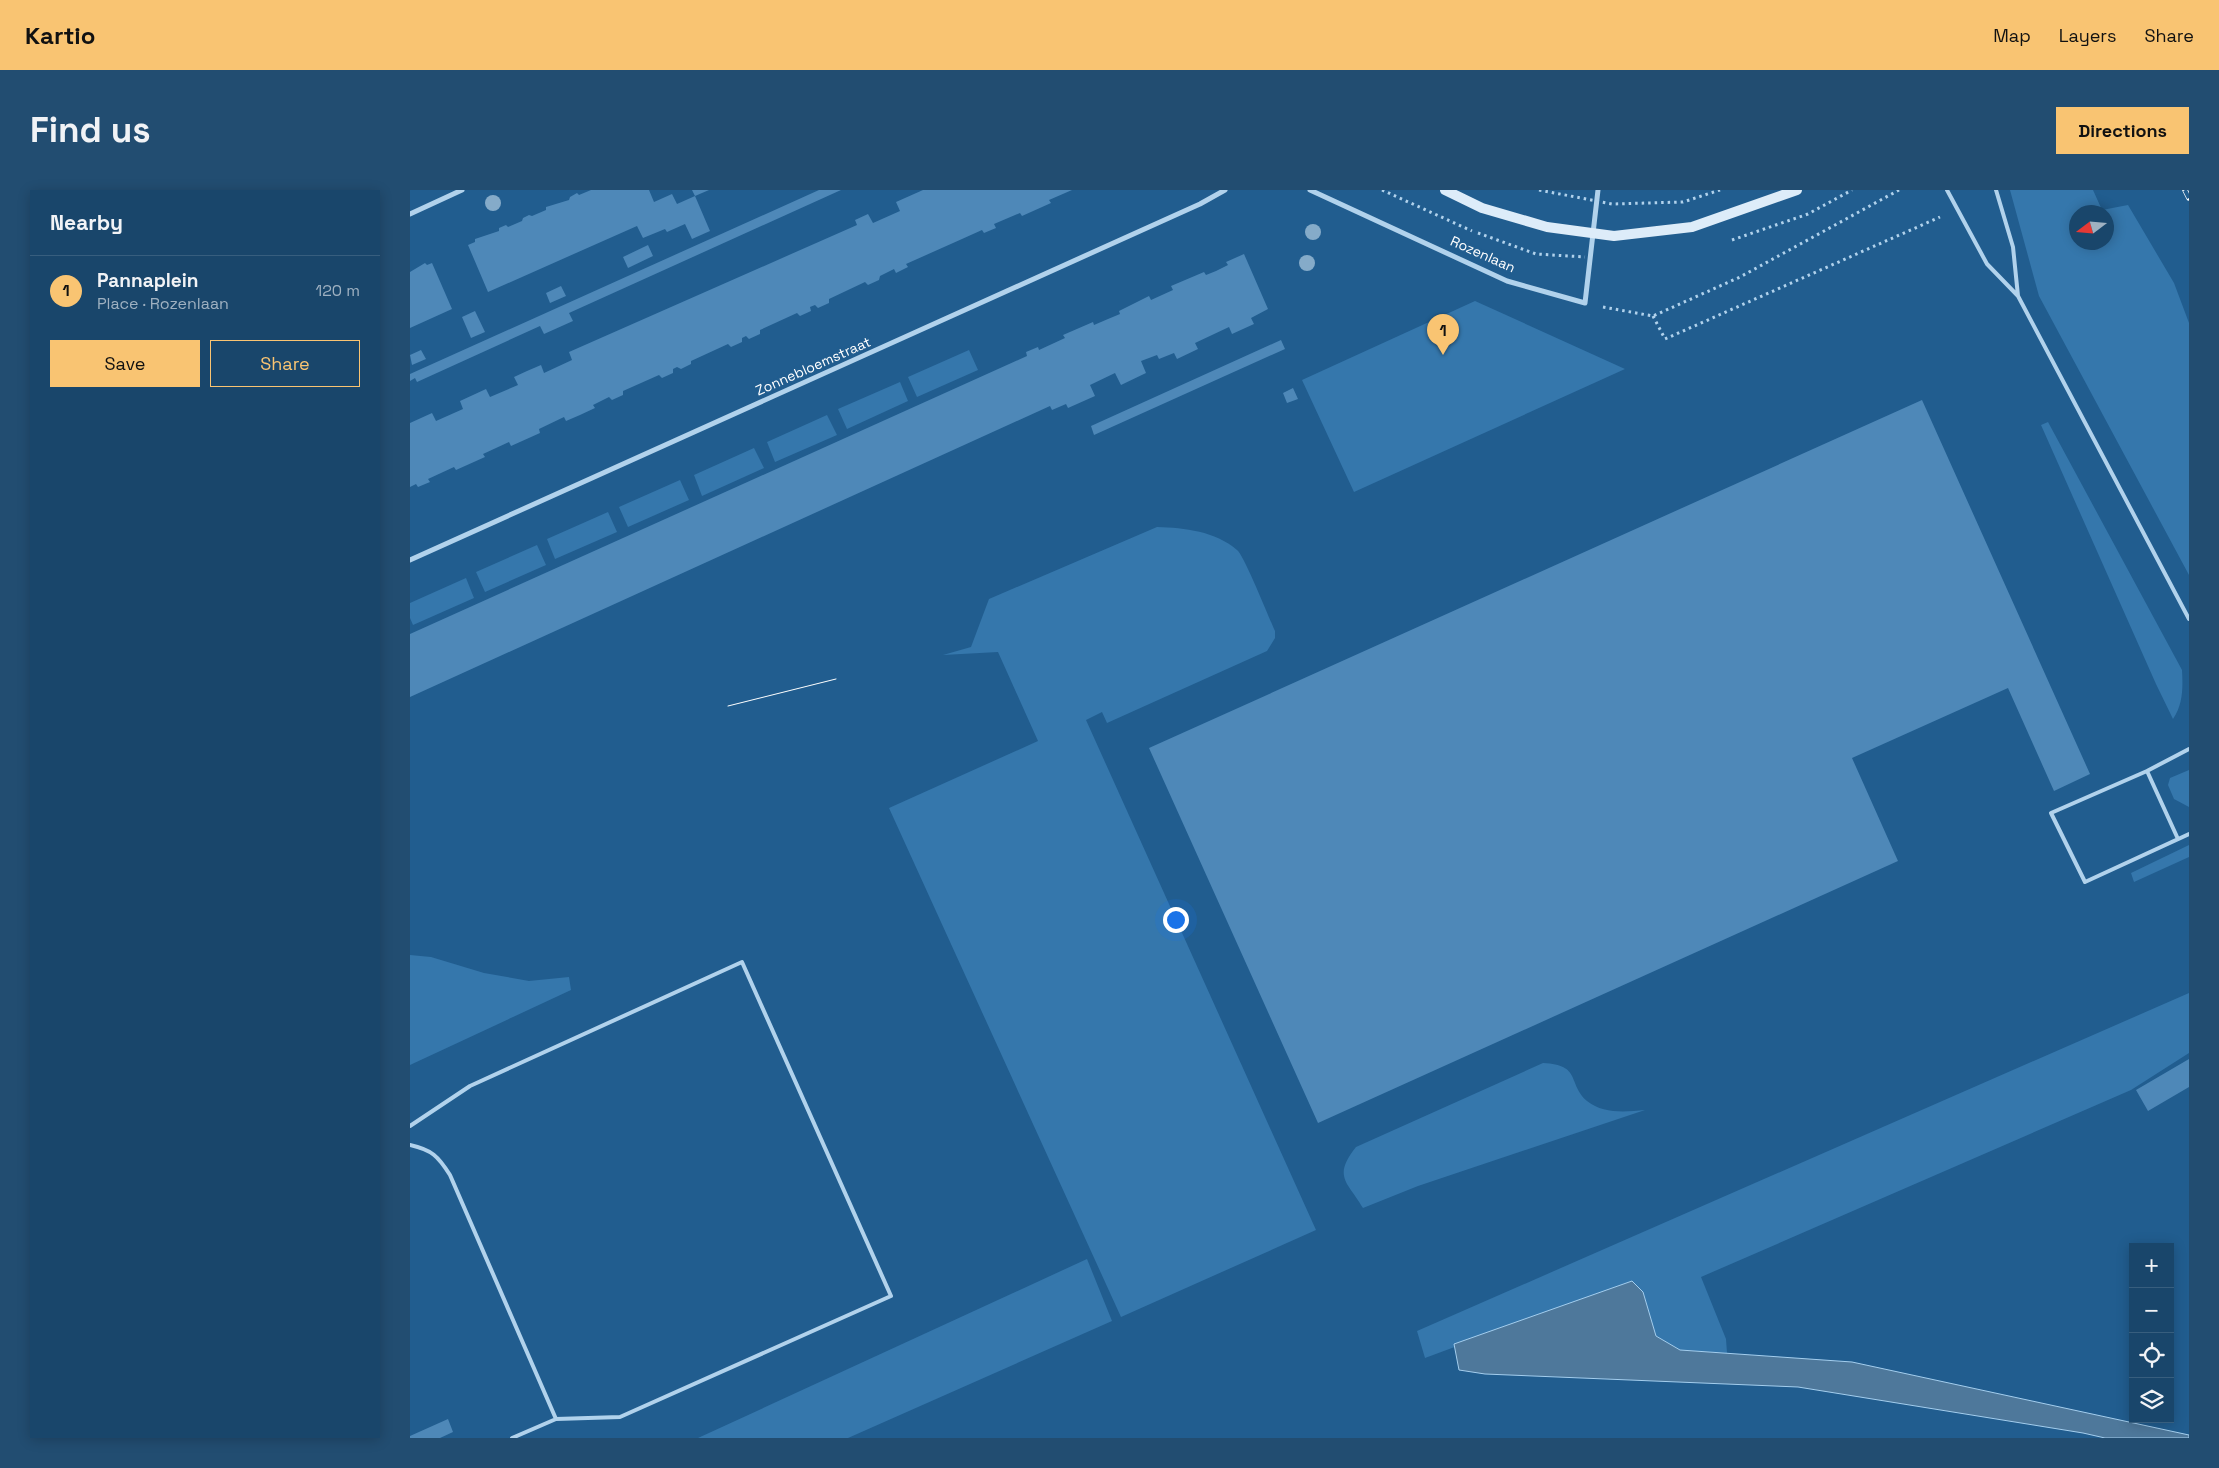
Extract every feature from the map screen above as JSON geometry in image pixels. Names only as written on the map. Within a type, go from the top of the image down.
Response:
[{"type":"street","points":[[410,214],[462,190]]},
{"type":"street","name":"Zonnebloemstraat","points":[[410,560],[1200,204],[1225,190]]},
{"type":"street","name":"Rozenlaan","points":[[1310,190],[1507,281],[1585,304]]},
{"type":"street","points":[[1445,190],[1482,208],[1547,227],[1614,236],[1692,227],[1797,190]]},
{"type":"street","points":[[1585,304],[1598,190]]},
{"type":"lane","points":[[1947,190],[1987,264],[2018,296],[2189,618]]},
{"type":"lane","points":[[1996,190],[2013,247],[2018,296]]},
{"type":"lane","points":[[2189,749],[2051,813],[2085,882],[2189,834]]},
{"type":"lane","points":[[2147,770],[2178,839]]},
{"type":"lane","points":[[410,1126],[470,1086],[742,962],[891,1296],[620,1417],[556,1419],[512,1438]]},
{"type":"lane","points":[[410,1145],[423,1148],[438,1156],[450,1175],[556,1419]]},
{"type":"path","points":[[1539,190],[1612,204],[1683,202],[1720,190]]},
{"type":"path","points":[[1585,304],[1653,316],[1740,277],[1899,190]]},
{"type":"path","points":[[1653,316],[1665,339],[1958,209]]},
{"type":"shaded area","points":[[2010,190],[2093,190],[2100,205],[2069,205],[2069,250],[2114,250],[2114,208],[2128,205],[2174,283],[2189,323],[2189,575],[2039,296]]},
{"type":"shaded area","points":[[1475,301],[1625,369],[1354,492],[1302,380]]},
{"type":"shaded area","points":[[969,350],[978,370],[917,397],[908,377]]},
{"type":"shaded area","points":[[900,382],[908,401],[847,429],[838,409]]},
{"type":"shaded area","points":[[827,415],[837,435],[775,462],[767,442]]},
{"type":"shaded area","points":[[2048,422],[2182,670],[2182,696],[2179,708],[2173,719],[2041,425]]},
{"type":"shaded area","points":[[754,448],[764,468],[702,496],[694,475]]},
{"type":"shaded area","points":[[680,480],[689,500],[628,527],[619,507]]},
{"type":"shaded area","points":[[608,512],[617,532],[555,559],[547,539]]},
{"type":"shaded area","points":[[1157,527],[1199,532],[1219,539],[1237,550],[1245,563],[1275,631],[1275,638],[1267,651],[1107,723],[1102,712],[1086,720],[1316,1230],[1121,1317],[889,808],[1038,741],[998,652],[943,655],[971,647],[989,599]]},
{"type":"shaded area","points":[[537,545],[546,565],[485,592],[476,572]]},
{"type":"shaded area","points":[[466,578],[474,598],[413,625],[410,618],[410,603]]},
{"type":"shaded area","points":[[2189,770],[2189,807],[2174,799],[2168,785],[2170,778]]},
{"type":"shaded area","points":[[2189,845],[2189,857],[2134,882],[2131,873]]},
{"type":"shaded area","points":[[410,955],[431,957],[484,973],[529,981],[569,977],[571,990],[410,1065]]},
{"type":"shaded area","points":[[2189,993],[2189,1053],[2131,1090],[1701,1277],[1726,1339],[1727,1353],[1680,1350],[1656,1336],[1643,1292],[1632,1281],[1425,1358],[1417,1331]]},
{"type":"shaded area","points":[[1543,1063],[1555,1064],[1569,1071],[1581,1094],[1593,1105],[1614,1111],[1645,1110],[1418,1186],[1363,1208],[1348,1185],[1344,1173],[1349,1157],[1356,1147]]},
{"type":"shaded area","points":[[1087,1259],[1112,1321],[848,1438],[698,1438]]},
{"type":"shaded area","points":[[1632,1281],[1643,1292],[1656,1336],[1680,1350],[1852,1362],[2189,1435],[2189,1438],[2105,1438],[1798,1387],[1485,1374],[1459,1370],[1454,1344]]},
{"type":"building","points":[[591,190],[649,190],[654,202],[672,194],[677,204],[695,196],[710,231],[692,239],[685,224],[667,232],[665,229],[643,238],[637,226],[488,292],[468,245],[475,242],[475,239],[499,231],[499,228],[506,225],[508,227],[522,221],[523,218],[529,215],[532,216],[546,210],[546,207],[569,200],[570,197],[577,193],[579,195]]},
{"type":"building","points":[[692,190],[709,190],[695,196]]},
{"type":"building","points":[[819,190],[841,190],[569,313],[573,321],[544,334],[540,326],[417,382],[415,378],[410,381],[410,374]]},
{"type":"building","points":[[923,190],[1072,190],[1049,200],[1051,203],[1022,216],[1020,213],[994,224],[996,228],[984,233],[982,230],[906,264],[908,267],[896,273],[894,269],[880,276],[879,280],[868,285],[865,282],[829,299],[829,303],[818,308],[815,305],[810,307],[811,311],[800,316],[797,313],[760,330],[760,334],[749,339],[746,336],[742,338],[742,342],[731,347],[728,344],[691,361],[691,364],[681,369],[677,367],[673,369],[673,373],[662,378],[659,375],[623,391],[623,395],[612,400],[609,397],[593,405],[595,408],[580,415],[566,421],[564,417],[539,429],[540,433],[511,446],[509,442],[483,454],[485,457],[456,470],[454,467],[428,479],[430,482],[418,487],[416,484],[410,487],[410,423],[432,413],[436,421],[463,409],[460,401],[486,389],[490,397],[518,385],[514,377],[541,365],[544,373],[572,360],[569,352],[857,225],[855,220],[868,214],[873,223],[900,211],[896,202]]},
{"type":"building","points":[[648,245],[653,256],[628,268],[623,257]]},
{"type":"building","points":[[1244,254],[1268,309],[1251,318],[1254,324],[1232,334],[1229,327],[1195,343],[1198,349],[1177,359],[1174,353],[1159,359],[1157,355],[1141,361],[1146,373],[1121,385],[1115,373],[1090,385],[1095,396],[1068,408],[1066,404],[1052,410],[1050,406],[410,697],[410,634],[1027,356],[1026,352],[1038,347],[1039,350],[1065,338],[1063,335],[1093,322],[1094,325],[1120,314],[1119,311],[1149,296],[1151,300],[1173,290],[1171,286],[1204,272],[1206,275],[1216,271],[1228,265],[1226,262]]},
{"type":"building","points":[[425,263],[427,265],[432,263],[452,309],[410,328],[410,272]]},
{"type":"building","points":[[561,286],[566,296],[550,303],[546,293]]},
{"type":"building","points":[[475,311],[485,332],[471,338],[462,317]]},
{"type":"building","points":[[1281,340],[1285,349],[1094,435],[1091,426]]},
{"type":"building","points":[[421,350],[426,359],[412,365],[410,355]]},
{"type":"building","points":[[1293,388],[1298,399],[1287,403],[1283,393]]},
{"type":"building","points":[[1922,400],[2090,774],[2054,791],[2008,688],[1852,758],[1898,861],[1318,1123],[1149,748]]},
{"type":"building","points":[[2189,1059],[2189,1087],[2148,1111],[2136,1090]]},
{"type":"building","points":[[448,1419],[453,1432],[440,1438],[410,1438],[410,1436]]},
{"type":"tram line","points":[[728,706],[836,679]]},
{"type":"railway","points":[[2185,190],[2189,198]]},
{"type":"place","name":"Pannaplein","points":[[1443,355]]}]
